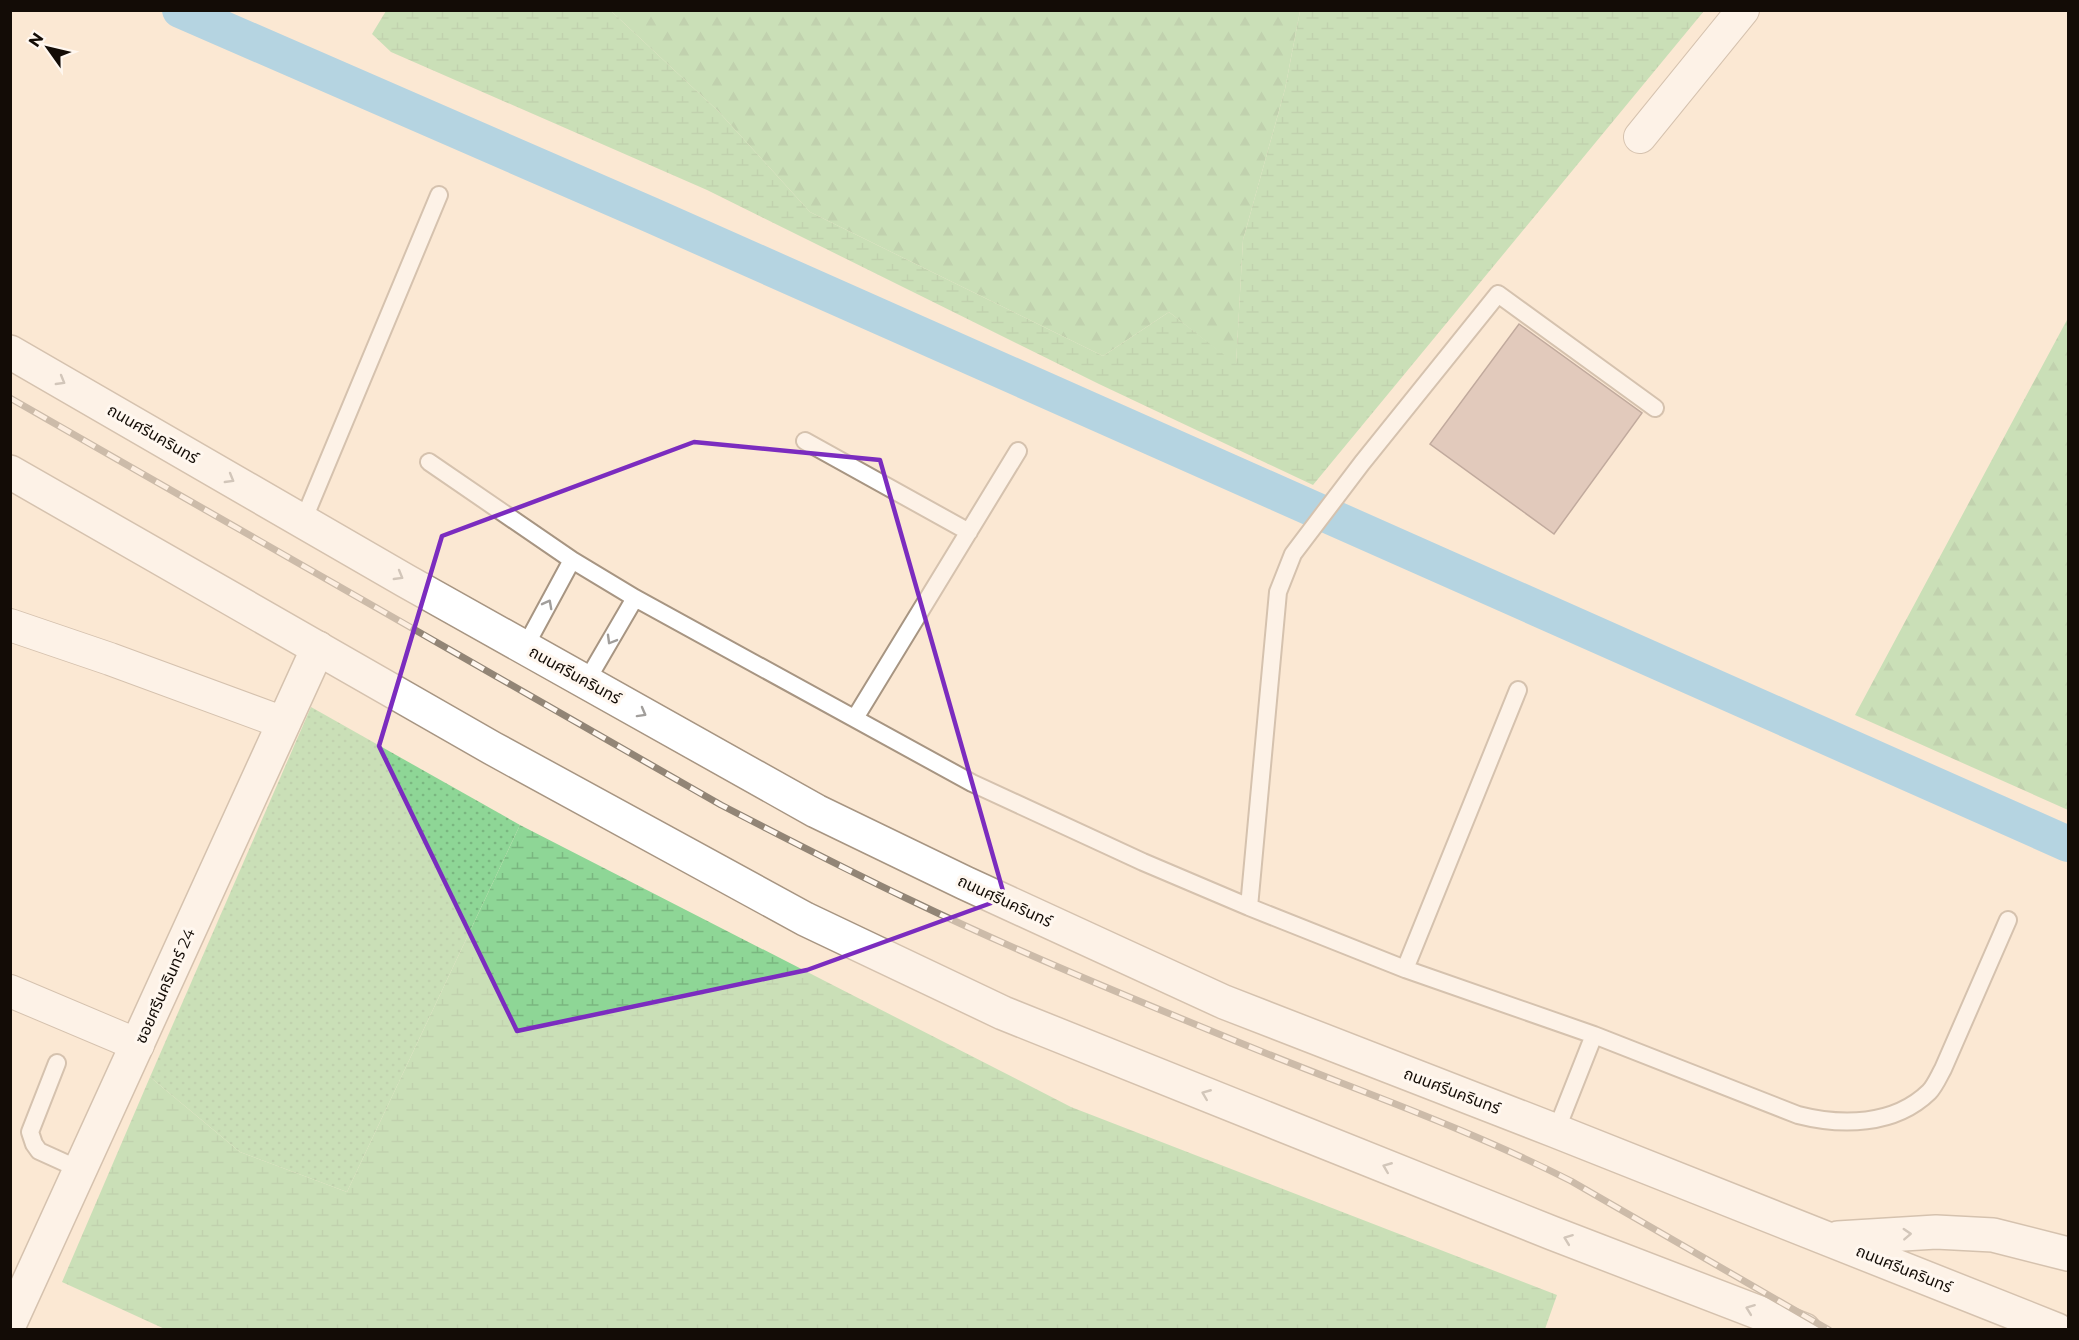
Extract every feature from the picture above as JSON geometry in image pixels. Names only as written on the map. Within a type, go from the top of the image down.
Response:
[{"type":"main road","name":"ถนนศรีนครินทร์","points":[[10,352],[303,521],[816,811],[986,893],[1224,1002],[2057,1329]]},
{"type":"main road","points":[[10,472],[492,748],[805,919],[1003,1013],[1552,1233],[1802,1329]]},
{"type":"main road","name":"ซอยศรีนครินทร์ 24","points":[[10,1323],[318,648]]},
{"type":"main road","points":[[1828,1239],[1936,1232],[1993,1235],[2068,1254]]},
{"type":"street","points":[[1640,137],[1743,10]]},
{"type":"street","points":[[10,625],[284,723]]},
{"type":"street","points":[[10,991],[138,1045]]},
{"type":"lane","points":[[303,521],[439,195]]},
{"type":"lane","points":[[1249,907],[1278,592],[1293,554],[1362,463],[1498,294],[1655,408]]},
{"type":"lane","points":[[805,441],[969,531]]},
{"type":"lane","points":[[855,718],[1018,451]]},
{"type":"lane","points":[[429,462],[572,560],[635,598],[972,783],[1143,862],[1249,907],[1405,969],[1594,1035],[1798,1115],[1824,1121],[1882,1118],[1898,1113],[1931,1091],[1943,1069],[2008,920]]},
{"type":"lane","points":[[525,647],[572,560]]},
{"type":"lane","points":[[586,682],[635,598]]},
{"type":"lane","points":[[1405,969],[1518,690]]},
{"type":"lane","points":[[1556,1131],[1594,1035]]},
{"type":"lane","points":[[57,1063],[30,1132],[39,1151],[81,1170]]},
{"type":"highlighted area","points":[[694,442],[880,460],[1005,898],[807,970],[517,1031],[379,746],[442,536]]},
{"type":"green space","points":[[386,11],[611,11],[718,111],[810,212],[1103,356],[1169,312],[1236,364],[1243,240],[1285,89],[1300,11],[1704,11],[1313,485],[1099,384],[707,190],[391,52],[372,34]]},
{"type":"green space","points":[[611,11],[1300,11],[1285,89],[1243,240],[1236,365],[1169,312],[1103,356],[810,212],[718,111]]},
{"type":"green space","points":[[2068,318],[2068,810],[1855,715]]},
{"type":"green space","points":[[311,707],[520,825],[347,1192],[240,1152],[150,1077]]},
{"type":"green space","points":[[520,825],[1071,1107],[1557,1295],[1545,1329],[167,1330],[62,1282],[150,1077],[240,1152],[347,1192]]},
{"type":"building","points":[[1519,324],[1642,413],[1554,534],[1430,444]]},
{"type":"waterway","points":[[180,10],[651,215],[2068,844]]},
{"type":"railway","points":[[10,398],[721,805],[837,865],[1026,953],[1529,1160],[1571,1181],[1829,1330]]}]
